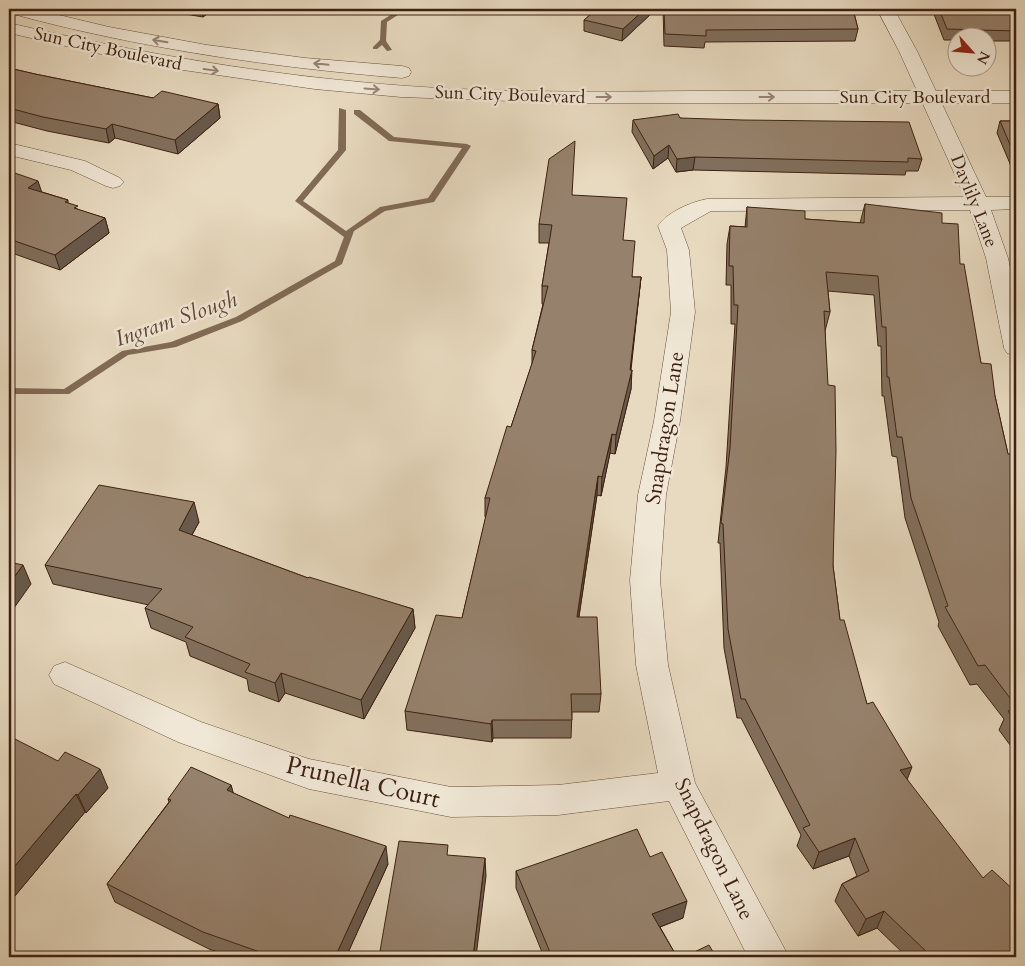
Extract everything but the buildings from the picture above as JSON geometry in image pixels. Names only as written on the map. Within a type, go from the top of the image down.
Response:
[{"type":"street","name":"Sun City Boulevard","points":[[15,9],[110,32],[192,47],[308,63],[417,73]]},
{"type":"street","name":"Daylily Lane","points":[[885,9],[928,85],[978,203],[997,258],[1016,348]]},
{"type":"street","name":"Sun City Boulevard","points":[[9,28],[105,51],[190,66],[362,88],[521,97],[928,85]]},
{"type":"street","name":"Sun City Boulevard","points":[[898,78],[928,85],[1016,97]]},
{"type":"street","points":[[9,149],[78,165],[113,182]]},
{"type":"street","name":"Snapdragon Lane","points":[[770,957],[762,946],[678,785],[652,665],[645,580],[652,495],[667,420],[683,312],[678,250],[670,226],[688,214],[707,205],[1016,203]]},
{"type":"street","name":"Prunella Court","points":[[65,675],[190,732],[310,774],[451,802],[558,800],[678,785]]},
{"type":"waterway","name":"Ingram Slough","points":[[383,41],[384,21],[404,9]]},
{"type":"waterway","name":"Ingram Slough","points":[[375,48],[383,41]]},
{"type":"waterway","name":"Ingram Slough","points":[[383,41],[389,50]]},
{"type":"waterway","points":[[342,110],[342,150],[299,201],[348,236]]},
{"type":"waterway","points":[[348,236],[350,230],[383,209],[431,200],[467,146],[392,139],[357,112]]},
{"type":"waterway","name":"Ingram Slough","points":[[9,391],[66,392],[125,353],[173,345],[239,319],[339,262],[348,236]]}]
